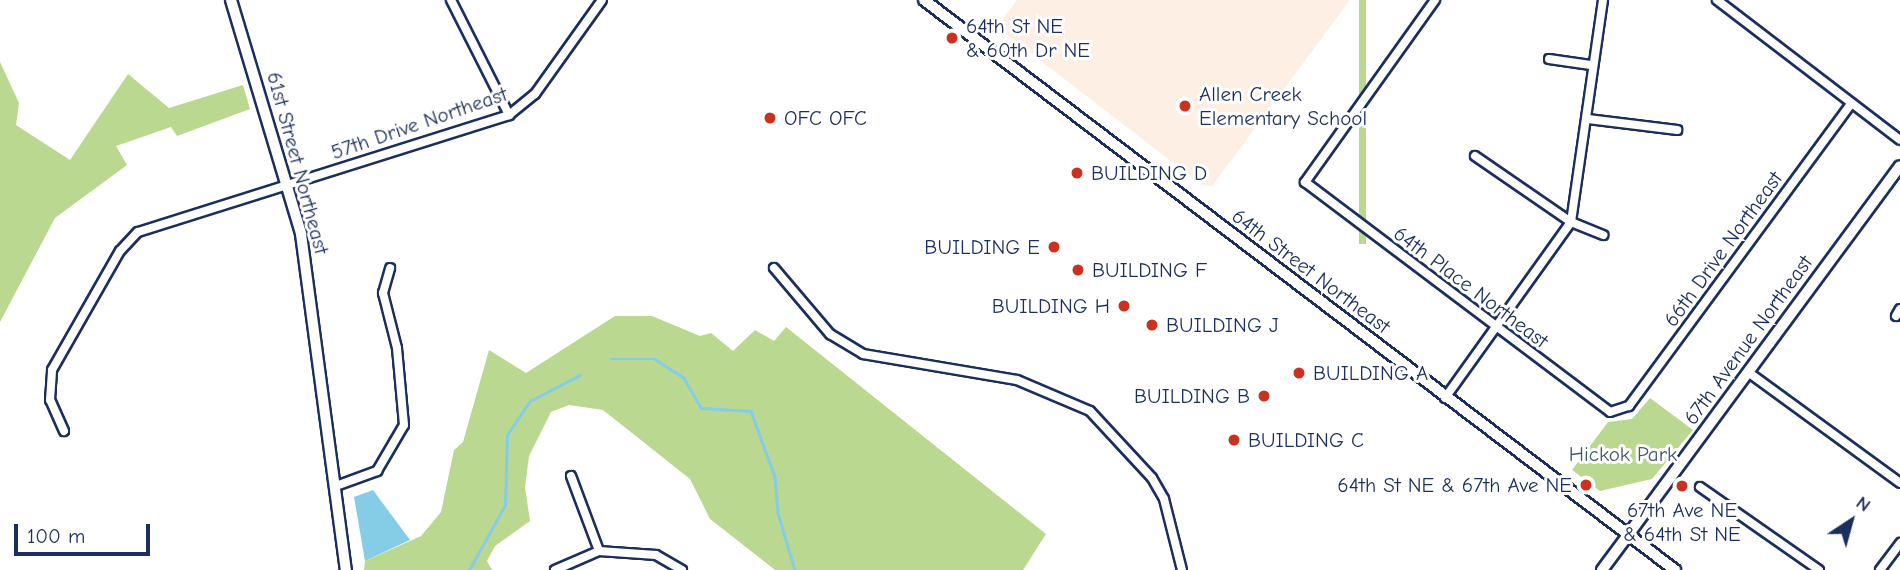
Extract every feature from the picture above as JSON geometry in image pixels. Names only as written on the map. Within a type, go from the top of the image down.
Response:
[{"type":"main road","name":"64th Street Northeast","points":[[925,0],[1445,398],[1675,570]]},
{"type":"main road","name":"67th Avenue Northeast","points":[[1628,535],[1900,166]]},
{"type":"street","name":"61st Street Northeast","points":[[231,0],[288,186],[309,282],[346,570]]},
{"type":"street","points":[[451,0],[509,115]]},
{"type":"street","name":"57th Drive Northeast","points":[[64,431],[50,393],[57,359],[138,232],[509,115],[535,94],[603,0]]},
{"type":"street","name":"64th Place Northeast","points":[[1435,0],[1305,182],[1610,412],[1621,412]]},
{"type":"street","points":[[1445,398],[1497,329],[1571,222],[1588,119],[1591,65],[1603,0]]},
{"type":"street","points":[[1717,0],[1900,140]]},
{"type":"street","points":[[1549,59],[1591,65]]},
{"type":"street","name":"66th Drive Northeast","points":[[1621,412],[1852,104]]},
{"type":"street","points":[[1588,119],[1677,130]]},
{"type":"street","points":[[1475,156],[1571,222],[1603,235]]},
{"type":"street","points":[[336,486],[377,471],[404,425],[397,348],[383,293],[390,268]]},
{"type":"street","points":[[774,268],[830,334],[863,354],[1017,380],[1090,411],[1152,478],[1182,570]]},
{"type":"street","points":[[1748,372],[1900,483]]},
{"type":"street","points":[[571,476],[599,551]]},
{"type":"street","points":[[1700,487],[1819,570]]},
{"type":"street","name":"67th Avenue Northeast","points":[[1602,570],[1628,535]]},
{"type":"street","points":[[1880,570],[1900,543]]},
{"type":"street","points":[[555,570],[599,551],[656,555],[682,570]]},
{"type":"shaded area","name":"Allen Creek Elementary School","points":[[1017,0],[1350,0],[1212,186],[1202,185],[997,27]]},
{"type":"green space","points":[[1359,0],[1366,0],[1366,244],[1359,244]]},
{"type":"green space","points":[[0,62],[19,103],[16,125],[70,160],[128,74],[169,108],[243,85],[250,109],[177,136],[171,127],[116,146],[127,165],[55,218],[0,322]]},
{"type":"green space","points":[[615,316],[652,316],[700,336],[711,333],[733,351],[755,330],[774,341],[786,327],[1046,534],[1023,570],[775,570],[710,519],[690,479],[603,410],[569,405],[551,412],[529,456],[525,487],[530,521],[495,546],[487,561],[492,570],[364,570],[365,561],[421,536],[441,512],[454,450],[463,442],[489,350],[526,373]]},
{"type":"green space","name":"Hickok Park","points":[[1650,398],[1693,430],[1652,479],[1600,491],[1572,470],[1608,422],[1632,419]]},
{"type":"water","points":[[373,490],[410,540],[365,561],[354,497]]},
{"type":"waterway","points":[[611,359],[655,359],[684,378],[701,408],[751,411],[775,477],[778,513],[795,570]]},
{"type":"waterway","points":[[469,570],[505,505],[507,435],[530,401],[580,375]]},
{"type":"place","name":"64th St NE & 60th Dr NE","points":[[952,38]]},
{"type":"place","name":"Allen Creek Elementary School","points":[[1185,106]]},
{"type":"place","name":"OFC OFC","points":[[770,118]]},
{"type":"place","name":"BUILDING D","points":[[1077,173]]},
{"type":"place","name":"BUILDING E","points":[[1054,247]]},
{"type":"place","name":"BUILDING F","points":[[1078,270]]},
{"type":"place","name":"BUILDING H","points":[[1124,306]]},
{"type":"place","name":"BUILDING J","points":[[1152,325]]},
{"type":"place","name":"BUILDING A","points":[[1299,373]]},
{"type":"place","name":"BUILDING B","points":[[1264,396]]},
{"type":"place","name":"BUILDING C","points":[[1234,440]]},
{"type":"place","name":"64th St NE & 67th Ave NE","points":[[1586,485]]},
{"type":"place","name":"67th Ave NE & 64th St NE","points":[[1682,486]]}]
